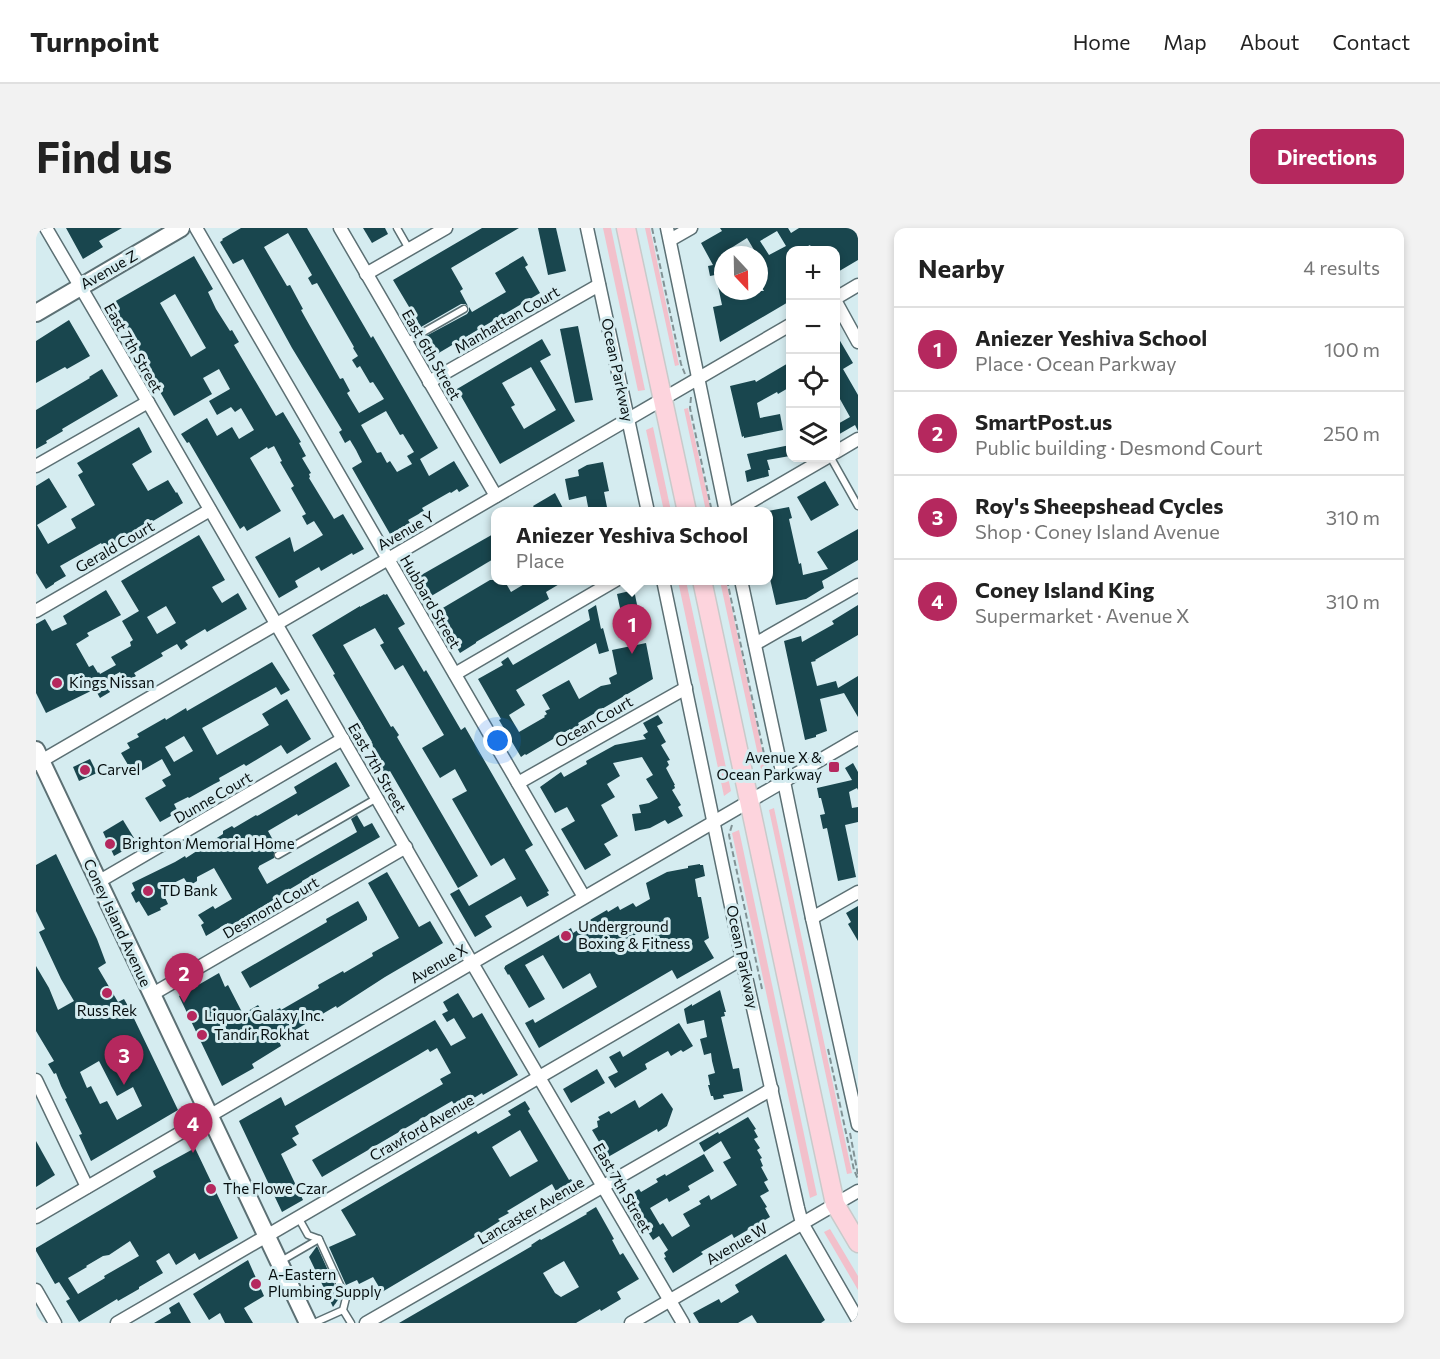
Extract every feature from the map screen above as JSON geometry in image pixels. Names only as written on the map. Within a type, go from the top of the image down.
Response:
[{"type":"main road","name":"Avenue Z","points":[[36,313],[181,228]]},
{"type":"main road","points":[[626,228],[686,507]]},
{"type":"main road","points":[[703,585],[835,1204],[858,1243]]},
{"type":"main road","name":"Coney Island Avenue","points":[[38,759],[308,1323]]},
{"type":"street","name":"East 7th Street","points":[[46,228],[683,1323]]},
{"type":"street","name":"Hubbard Street","points":[[196,228],[584,897]]},
{"type":"street","name":"East 6th Street","points":[[340,228],[496,496]]},
{"type":"street","points":[[366,274],[446,228]]},
{"type":"street","name":"Ocean Parkway","points":[[587,228],[647,507]]},
{"type":"street","points":[[691,228],[668,234],[725,507]]},
{"type":"street","name":"Manhattan Court","points":[[429,382],[599,285]]},
{"type":"street","points":[[840,297],[858,285]]},
{"type":"street","points":[[840,308],[858,342]]},
{"type":"street","name":"Avenue Y","points":[[38,759],[276,624],[786,327]]},
{"type":"street","points":[[36,466],[148,402]]},
{"type":"street","points":[[840,450],[858,439]]},
{"type":"street","points":[[742,507],[819,462]]},
{"type":"street","name":"Gerald Court","points":[[36,611],[210,510]]},
{"type":"street","points":[[455,674],[607,585]]},
{"type":"street","name":"Ocean Parkway","points":[[664,585],[742,959],[802,1223],[858,1320]]},
{"type":"street","points":[[742,585],[858,1125]]},
{"type":"street","points":[[755,644],[858,585]]},
{"type":"street","name":"Ocean Court","points":[[518,783],[686,688]]},
{"type":"street","name":"Avenue X","points":[[36,1217],[858,738]]},
{"type":"street","name":"Dunne Court","points":[[98,882],[343,739]]},
{"type":"street","name":"Desmond Court","points":[[151,995],[406,847]]},
{"type":"street","points":[[812,918],[858,891]]},
{"type":"street","name":"Crawford Avenue","points":[[117,1323],[742,959]]},
{"type":"street","points":[[36,1080],[87,1187]]},
{"type":"street","name":"Lancaster Avenue","points":[[366,1323],[772,1089]]},
{"type":"street","name":"Avenue W","points":[[631,1323],[858,1191]]},
{"type":"street","points":[[36,1290],[55,1323]]},
{"type":"lane","points":[[397,228],[409,249]]},
{"type":"lane","points":[[406,342],[464,309]]},
{"type":"lane","points":[[833,462],[858,506]]},
{"type":"lane","points":[[278,855],[377,797]]},
{"type":"lane","points":[[298,1217],[308,1235],[319,1239],[346,1298],[343,1310],[351,1323]]},
{"type":"lane","points":[[279,1262],[319,1239]]},
{"type":"lane","points":[[314,1323],[343,1310]]},
{"type":"path","points":[[652,228],[685,374]]},
{"type":"path","points":[[691,397],[690,408],[711,507]]},
{"type":"path","points":[[728,585],[770,777]]},
{"type":"shaded area","points":[[603,228],[611,228],[645,390],[638,391]]},
{"type":"shaded area","points":[[645,228],[650,228],[679,365],[675,366]]},
{"type":"shaded area","points":[[688,408],[710,507],[705,507],[684,409]]},
{"type":"shaded area","points":[[653,427],[670,507],[663,507],[646,430]]},
{"type":"shaded area","points":[[679,585],[687,585],[731,791],[724,796]]},
{"type":"shaded area","points":[[721,585],[727,585],[766,768],[761,769]]},
{"type":"shaded area","points":[[774,808],[852,1173],[847,1174],[769,810]]},
{"type":"shaded area","points":[[739,830],[817,1195],[810,1198],[732,833]]},
{"type":"shaded area","points":[[830,1229],[858,1276],[858,1290],[824,1232]]},
{"type":"building","points":[[66,228],[122,228],[99,241],[103,247],[83,259]]},
{"type":"building","points":[[241,228],[307,228],[438,448],[420,459],[429,476],[454,461],[469,486],[459,492],[457,489],[450,492],[422,508],[424,511],[408,520],[410,523],[390,534],[352,468],[362,462],[356,450],[350,440],[345,443],[339,432],[342,430],[292,348],[243,259],[233,264],[220,242]],"holes":[[[288,233],[312,275],[308,278],[312,285],[317,283],[354,347],[358,356],[352,360],[357,368],[360,366],[370,383],[373,382],[384,399],[359,413],[347,393],[350,391],[343,378],[340,379],[301,310],[303,309],[290,285],[287,286],[264,247]],[[386,411],[400,435],[403,434],[414,452],[407,456],[412,464],[397,472],[390,461],[387,463],[381,452],[377,453],[361,425]]]},
{"type":"building","points":[[363,228],[385,228],[388,234],[372,243]]},
{"type":"building","points":[[482,228],[519,228],[451,268],[463,289],[460,291],[468,306],[461,304],[421,327],[393,280]]},
{"type":"building","points":[[538,228],[556,228],[566,271],[548,275]]},
{"type":"building","points":[[720,228],[788,228],[791,233],[799,228],[855,228],[858,233],[858,260],[840,271],[840,246],[786,246],[777,231],[760,241],[763,246],[752,246],[747,238],[734,246],[714,246],[714,275],[710,276],[708,266],[713,265],[701,243],[722,231]]},
{"type":"building","points":[[786,246],[786,303],[720,342],[713,307],[722,305],[721,300],[768,300],[768,253],[769,255]]},
{"type":"building","points":[[194,256],[213,289],[208,292],[216,309],[239,342],[234,345],[276,416],[283,412],[301,442],[299,443],[306,456],[302,458],[311,473],[309,478],[334,519],[343,514],[364,549],[353,555],[352,553],[321,571],[319,567],[295,581],[298,587],[279,598],[255,557],[290,537],[294,552],[323,535],[314,521],[307,525],[302,516],[306,514],[291,488],[294,486],[274,446],[268,449],[267,447],[250,458],[281,511],[247,531],[244,526],[240,529],[189,442],[187,443],[181,434],[207,418],[217,436],[232,427],[239,439],[254,430],[241,408],[235,412],[231,407],[217,415],[209,401],[230,389],[219,369],[203,378],[212,394],[174,416],[121,325],[119,327],[107,306]],"holes":[[[175,294],[206,348],[191,357],[160,303]]]},
{"type":"building","points":[[523,256],[528,265],[525,267],[540,293],[437,354],[426,336],[467,314],[469,307],[472,312],[506,292],[495,273]]},
{"type":"building","points":[[69,320],[90,356],[36,383],[36,341]]},
{"type":"building","points":[[578,326],[593,400],[575,403],[560,329]]},
{"type":"building","points":[[542,339],[551,355],[540,361],[575,421],[500,464],[457,389]],"holes":[[[531,367],[556,410],[524,429],[511,407],[515,405],[502,383]]]},
{"type":"building","points":[[840,341],[853,363],[843,369],[858,395],[858,431],[855,425],[840,434],[840,423],[850,417],[840,399]]},
{"type":"building","points":[[786,364],[786,389],[757,403],[760,418],[780,414],[783,430],[744,438],[730,386],[755,380],[756,382]]},
{"type":"building","points":[[102,369],[118,396],[62,429],[63,431],[36,449],[36,410]]},
{"type":"building","points":[[139,427],[152,452],[132,464],[148,491],[168,480],[183,503],[105,550],[101,543],[60,566],[66,576],[46,589],[36,573],[36,486],[49,478],[67,507],[37,525],[48,544],[76,528],[71,519],[95,505],[78,475],[83,472],[77,463]]},
{"type":"building","points":[[786,446],[786,457],[767,460],[769,476],[747,482],[745,471],[751,469],[747,454]]},
{"type":"building","points":[[603,462],[609,491],[604,492],[607,507],[588,507],[586,496],[569,500],[565,479],[579,476],[578,470],[587,465]]},
{"type":"building","points":[[825,481],[839,505],[811,521],[797,497]]},
{"type":"building","points":[[555,493],[562,507],[534,507]]},
{"type":"building","points":[[789,507],[792,518],[789,519],[803,575],[828,569],[817,552],[858,529],[858,560],[822,581],[824,588],[806,599],[776,605],[771,585],[773,510]]},
{"type":"building","points":[[199,535],[225,580],[212,587],[222,603],[238,593],[247,609],[207,632],[205,629],[185,641],[188,645],[181,650],[177,644],[161,653],[163,656],[134,673],[136,676],[125,682],[120,672],[104,681],[110,692],[100,698],[95,689],[46,713],[36,693],[36,624],[45,619],[52,631],[67,624],[63,616],[106,590],[121,615],[87,633],[89,636],[76,644],[89,667],[93,665],[100,674],[116,665],[111,657],[131,646],[130,642],[133,640],[122,621],[139,611],[121,581]],"holes":[[[166,606],[176,623],[157,634],[147,617]]]},
{"type":"building","points":[[491,535],[491,560],[428,598],[416,578]]},
{"type":"building","points":[[490,580],[491,585],[507,585],[511,592],[523,585],[558,585],[546,592],[549,599],[460,653],[436,612]]},
{"type":"building","points":[[634,590],[640,619],[623,622],[617,594]]},
{"type":"building","points":[[387,594],[405,624],[398,628],[424,672],[426,670],[461,730],[465,727],[533,845],[525,850],[549,891],[547,892],[549,895],[527,907],[521,896],[485,916],[492,927],[475,937],[450,894],[459,889],[469,906],[516,879],[504,858],[491,866],[452,799],[467,791],[455,769],[440,778],[422,748],[444,735],[403,665],[395,670],[380,645],[384,643],[375,628],[343,645],[391,727],[393,726],[399,735],[397,737],[478,876],[458,888],[390,771],[383,775],[377,767],[379,766],[377,763],[381,761],[372,742],[312,635]]},
{"type":"building","points":[[596,605],[609,651],[599,654],[596,643],[516,690],[525,705],[509,715],[519,732],[547,714],[545,711],[550,709],[542,695],[569,680],[579,699],[601,686],[611,684],[609,678],[617,674],[612,650],[646,643],[653,679],[578,723],[580,726],[571,731],[570,729],[521,757],[478,679],[503,665],[501,662],[508,657],[513,665],[590,620],[588,610]]},
{"type":"building","points":[[858,605],[858,635],[811,662],[817,686],[836,681],[838,688],[858,676],[858,717],[844,693],[820,699],[827,731],[805,740],[784,641],[801,636],[802,642],[834,624],[832,621]]},
{"type":"building","points":[[272,662],[290,690],[281,695],[276,687],[202,728],[217,755],[269,725],[262,714],[287,699],[311,739],[287,754],[281,745],[246,766],[244,764],[219,778],[220,781],[174,804],[178,812],[160,822],[145,798],[166,786],[162,780],[171,775],[162,759],[134,775],[121,753],[130,748],[127,743],[139,737],[137,734],[186,708],[187,711]],"holes":[[[184,736],[193,751],[174,762],[165,747]]]},
{"type":"building","points":[[658,715],[663,723],[657,726],[666,742],[661,745],[670,760],[667,761],[669,765],[666,768],[675,785],[672,790],[681,805],[678,807],[683,816],[668,824],[665,820],[650,828],[635,831],[632,814],[641,813],[639,805],[658,798],[646,779],[653,775],[642,757],[613,763],[620,776],[607,784],[615,797],[601,805],[618,836],[604,844],[611,855],[585,870],[561,829],[575,821],[567,807],[555,813],[540,787],[561,772],[564,777],[587,764],[586,761],[615,745],[646,739],[643,735],[648,732],[643,723]]},
{"type":"building","name":"Carvel","points":[[90,759],[97,773],[79,781],[73,767]]},
{"type":"building","points":[[336,762],[350,786],[268,831],[273,840],[268,842],[274,852],[274,858],[258,868],[267,884],[357,832],[351,819],[357,815],[364,827],[372,823],[380,837],[302,881],[230,926],[228,923],[206,936],[201,925],[204,923],[198,915],[213,906],[215,909],[232,899],[214,868],[197,877],[197,881],[189,886],[184,878],[161,889],[168,904],[148,916],[139,901],[136,903],[131,893],[135,890],[132,883],[185,856],[186,858],[223,834],[223,831],[232,826],[234,828],[297,793],[294,787]]},
{"type":"building","points":[[853,763],[858,772],[858,790],[857,788],[849,792],[852,808],[858,807],[858,822],[845,825],[856,877],[838,881],[827,828],[823,829],[820,815],[825,814],[817,788],[852,780],[845,768]]},
{"type":"building","points":[[123,820],[137,843],[114,856],[103,832]]},
{"type":"building","points":[[56,854],[97,939],[106,963],[98,968],[118,1002],[124,999],[128,1006],[178,1110],[91,1161],[56,1073],[54,1074],[48,1064],[54,1061],[36,1031],[36,966],[58,1010],[74,1001],[39,932],[45,929],[36,911],[36,865]],"holes":[[[99,1061],[117,1096],[133,1087],[142,1106],[117,1120],[107,1101],[100,1104],[91,1086],[87,1088],[80,1072]]]},
{"type":"building","points":[[703,865],[705,876],[695,879],[709,938],[704,941],[714,958],[677,979],[672,970],[539,1048],[525,1023],[533,1019],[535,1023],[597,987],[590,973],[563,989],[543,955],[525,965],[545,999],[529,1008],[504,968],[505,966],[571,928],[573,933],[607,910],[608,912],[618,906],[620,910],[633,903],[636,907],[650,899],[646,883],[667,872],[688,868],[688,866]],"holes":[[[649,927],[658,943],[642,952],[633,936]]]},
{"type":"building","points":[[387,872],[419,927],[430,921],[443,943],[337,1008],[336,1006],[290,1033],[279,1041],[281,1046],[252,1064],[254,1068],[222,1086],[179,996],[219,973],[225,987],[228,985],[243,1014],[258,1005],[265,1016],[280,1008],[281,1010],[319,988],[318,985],[373,956],[372,953],[399,938],[368,883]]},
{"type":"building","points":[[358,901],[367,920],[250,988],[241,972],[327,922],[326,919]]},
{"type":"building","points":[[858,906],[858,941],[848,924],[851,922],[846,913]]},
{"type":"building","points":[[720,990],[726,1012],[724,1012],[725,1016],[721,1017],[733,1069],[739,1068],[743,1091],[723,1095],[724,1098],[714,1100],[708,1085],[710,1085],[708,1075],[715,1073],[711,1053],[704,1055],[700,1039],[707,1037],[704,1020],[687,1024],[684,1009]]},
{"type":"building","points":[[458,993],[473,1018],[482,1013],[518,1075],[483,1095],[482,1093],[474,1098],[473,1095],[455,1106],[452,1101],[322,1177],[312,1160],[443,1084],[440,1079],[451,1073],[437,1048],[430,1052],[428,1049],[295,1126],[299,1134],[292,1138],[297,1145],[281,1154],[303,1200],[282,1212],[239,1121],[281,1097],[285,1106],[435,1020],[451,1046],[466,1038],[454,1018],[447,1022],[442,1014],[448,1011],[443,1002]]},
{"type":"building","points":[[679,1023],[693,1046],[671,1056],[668,1051],[645,1064],[647,1069],[615,1088],[608,1077],[618,1072],[609,1057],[620,1051],[623,1057]]},
{"type":"building","points":[[597,1069],[605,1083],[571,1103],[563,1089]]},
{"type":"building","points":[[662,1093],[673,1109],[667,1126],[658,1132],[657,1129],[608,1157],[592,1130],[598,1127],[597,1121],[600,1120],[598,1117],[609,1111],[611,1114],[635,1100],[639,1108]]},
{"type":"building","points":[[525,1101],[530,1109],[528,1111],[569,1180],[571,1179],[576,1187],[559,1197],[552,1184],[507,1211],[509,1213],[498,1219],[500,1221],[382,1292],[373,1277],[359,1284],[357,1280],[346,1285],[329,1247],[356,1235],[341,1210],[476,1131],[478,1134],[511,1115],[508,1111]],"holes":[[[520,1130],[538,1161],[510,1177],[492,1147]]]},
{"type":"building","points":[[748,1117],[756,1129],[754,1130],[758,1137],[754,1139],[760,1148],[757,1150],[762,1158],[760,1159],[763,1166],[761,1167],[768,1180],[764,1182],[769,1191],[760,1196],[770,1217],[734,1238],[732,1234],[701,1252],[703,1254],[673,1273],[664,1258],[666,1257],[664,1253],[668,1250],[659,1236],[653,1240],[648,1232],[651,1230],[630,1195],[639,1189],[641,1192],[658,1182],[656,1179],[665,1174],[666,1176],[704,1154],[714,1171],[688,1186],[690,1190],[669,1202],[667,1198],[650,1208],[660,1225],[663,1223],[672,1237],[690,1226],[683,1214],[701,1204],[699,1201],[709,1195],[711,1200],[737,1185],[723,1162],[731,1158],[721,1141],[704,1152],[699,1143]]},
{"type":"building","points":[[36,1141],[55,1175],[36,1187]]},
{"type":"building","points":[[195,1148],[238,1238],[199,1260],[195,1253],[176,1265],[169,1253],[156,1261],[163,1273],[79,1322],[66,1301],[70,1299],[59,1282],[55,1284],[36,1248],[156,1177],[153,1171]],"holes":[[[130,1241],[139,1256],[78,1294],[68,1278]]]},
{"type":"building","points":[[596,1207],[620,1255],[623,1253],[639,1279],[617,1292],[621,1299],[601,1311],[600,1309],[576,1323],[399,1323],[532,1246],[540,1239],[587,1214]],"holes":[[[564,1261],[579,1287],[561,1297],[555,1293],[543,1273]]]},
{"type":"building","points":[[317,1246],[340,1297],[333,1307],[309,1257]]},
{"type":"building","points":[[786,1254],[825,1320],[821,1323],[757,1323],[752,1315],[738,1323],[699,1323],[693,1313],[719,1299],[721,1303],[739,1292],[735,1285]]},
{"type":"building","points":[[248,1260],[264,1296],[244,1308],[253,1323],[225,1323],[220,1313],[209,1320],[193,1294]]},
{"type":"building","points":[[179,1302],[191,1323],[154,1323],[171,1313],[169,1308]]},
{"type":"place","name":"Aniezer Yeshiva School","points":[[632,654]]},
{"type":"place","name":"Kings Nissan","points":[[57,683]]},
{"type":"place","name":"Avenue X & Ocean Parkway","points":[[834,767]]},
{"type":"place","name":"Carvel","points":[[85,770]]},
{"type":"place","name":"Brighton Memorial Home","points":[[110,844]]},
{"type":"place","name":"TD Bank","points":[[148,891]]},
{"type":"place","name":"Underground Boxing & Fitness","points":[[566,936]]},
{"type":"place","name":"Russ Rek","points":[[107,993]]},
{"type":"place","name":"SmartPost.us","points":[[184,1003]]},
{"type":"place","name":"Liquor Galaxy Inc.","points":[[192,1016]]},
{"type":"place","name":"Tandir Rokhat","points":[[202,1035]]},
{"type":"place","name":"Roy's Sheepshead Cycles","points":[[124,1085]]},
{"type":"place","name":"Coney Island King","points":[[193,1153]]},
{"type":"place","name":"The Flowe Czar","points":[[211,1189]]},
{"type":"place","name":"A-Eastern Plumbing Supply","points":[[256,1284]]}]
